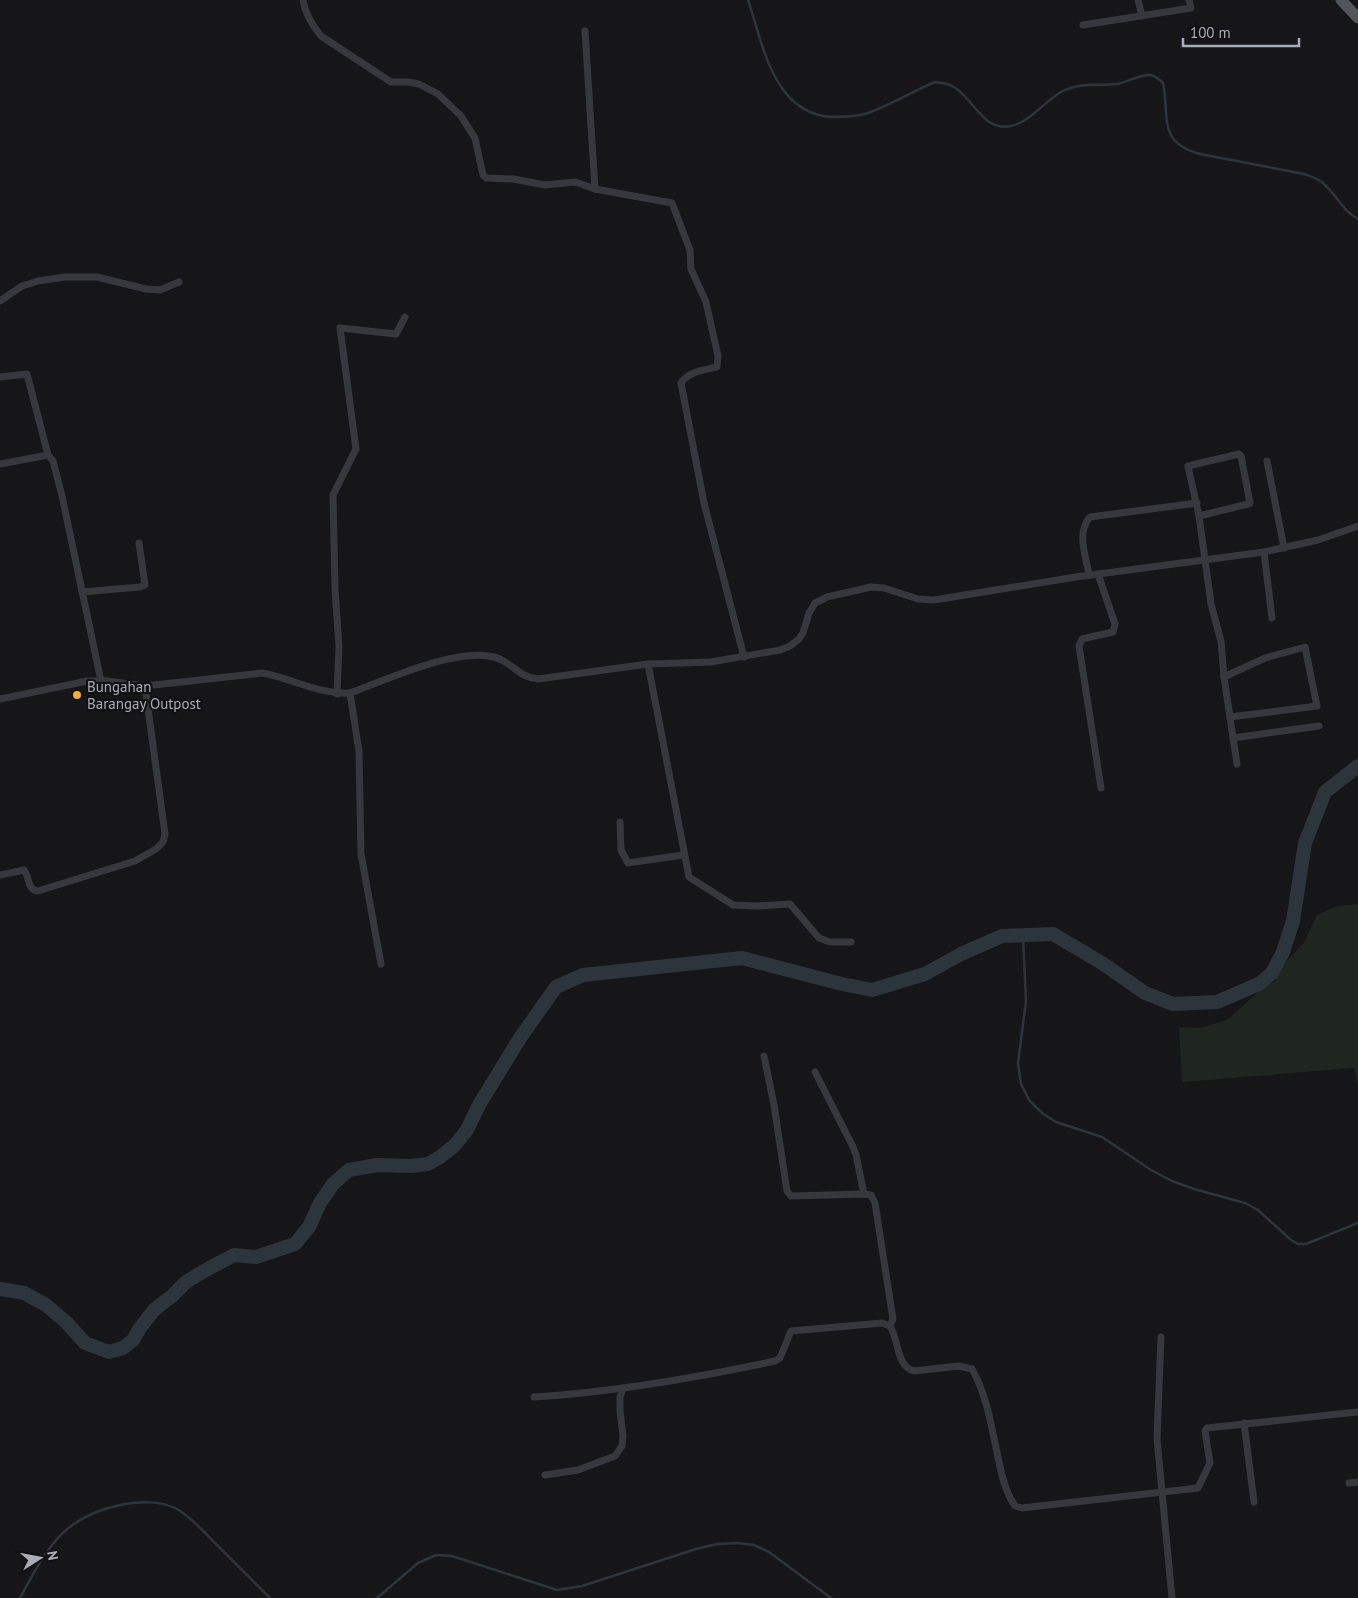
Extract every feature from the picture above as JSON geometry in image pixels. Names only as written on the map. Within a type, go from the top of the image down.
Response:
[{"type":"main road","points":[[1341,0],[1358,18]]},
{"type":"street","points":[[303,0],[304,9],[320,36],[391,82],[419,84],[438,94],[461,116],[475,138],[483,175],[486,178],[512,179],[545,184],[575,182],[595,189],[672,203],[690,250],[692,269],[706,302],[718,356],[717,367],[690,374],[681,382],[704,503],[744,657]]},
{"type":"street","points":[[1138,0],[1142,16]]},
{"type":"street","points":[[1084,25],[1191,8],[1189,0]]},
{"type":"street","points":[[585,31],[595,189]]},
{"type":"street","points":[[0,302],[22,286],[38,281],[65,277],[97,277],[146,289],[160,290],[179,282]]},
{"type":"street","points":[[337,694],[339,647],[333,495],[356,449],[340,328],[396,334],[405,316]]},
{"type":"street","points":[[0,377],[27,374],[48,455],[53,461],[62,496],[101,681]]},
{"type":"street","points":[[1199,516],[1250,502],[1241,456],[1239,454],[1188,466],[1197,503],[1211,604],[1221,641],[1224,677],[1238,764]]},
{"type":"street","points":[[0,464],[48,455]]},
{"type":"street","points":[[1267,461],[1284,548]]},
{"type":"street","points":[[1089,575],[1082,536],[1085,523],[1090,517],[1197,503]]},
{"type":"street","points":[[0,699],[87,681],[144,686],[262,674],[273,675],[337,694],[350,693],[434,663],[467,656],[494,657],[504,661],[523,675],[538,679],[648,664],[710,662],[744,657],[790,646],[803,633],[811,607],[827,597],[877,587],[918,599],[934,600],[1089,575],[1264,552],[1318,540],[1358,526]]},
{"type":"street","points":[[82,592],[145,585],[139,543]]},
{"type":"street","points":[[1264,552],[1272,618]]},
{"type":"street","points":[[1098,574],[1115,624],[1113,632],[1082,639],[1079,646],[1101,788]]},
{"type":"street","points":[[1224,677],[1265,658],[1305,647],[1317,706],[1230,717]]},
{"type":"street","points":[[648,664],[688,877],[733,905],[790,904],[819,938],[830,942],[851,942]]},
{"type":"street","points":[[0,875],[24,870],[30,887],[38,891],[135,861],[156,849],[163,842],[165,834],[144,686]]},
{"type":"street","points":[[350,693],[360,750],[361,854],[381,964]]},
{"type":"street","points":[[1233,738],[1319,726]]},
{"type":"street","points":[[620,822],[621,850],[628,863],[683,855]]},
{"type":"street","points":[[764,1056],[774,1105],[787,1191],[791,1196],[864,1194],[871,1195],[875,1203],[893,1319],[890,1326]]},
{"type":"street","points":[[815,1072],[853,1147],[864,1194]]},
{"type":"street","points":[[534,1397],[623,1388],[775,1361],[780,1358],[791,1331],[882,1324],[890,1326],[894,1332],[903,1365],[907,1369],[914,1371],[959,1366],[972,1369],[981,1384],[1004,1483],[1015,1506],[1022,1508],[1198,1488],[1210,1462],[1205,1430],[1358,1412]]},
{"type":"street","points":[[1161,1337],[1158,1439],[1161,1492],[1172,1598]]},
{"type":"street","points":[[545,1475],[578,1470],[615,1456],[622,1446],[620,1397],[623,1388]]},
{"type":"street","points":[[1244,1424],[1254,1502]]},
{"type":"street","points":[[1349,1483],[1358,1482]]},
{"type":"shaded area","points":[[1358,904],[1358,1085],[1354,1068],[1182,1082],[1179,1027],[1200,1028],[1227,1020],[1258,992],[1275,981],[1285,963],[1303,944],[1317,915],[1337,906]]},
{"type":"waterway","points":[[748,0],[773,74],[783,90],[796,103],[811,113],[831,117],[865,114],[935,82],[947,84],[961,92],[979,113],[993,124],[1011,126],[1031,116],[1055,96],[1068,89],[1082,86],[1117,84],[1151,75],[1163,83],[1168,127],[1177,143],[1186,149],[1200,154],[1316,178],[1358,219]]},
{"type":"waterway","points":[[0,1289],[24,1293],[46,1305],[66,1322],[85,1343],[109,1352],[123,1348],[133,1340],[154,1310],[186,1282],[204,1271],[234,1255],[256,1257],[295,1244],[309,1227],[320,1203],[333,1184],[349,1170],[377,1165],[411,1166],[428,1164],[455,1145],[467,1130],[479,1105],[520,1038],[556,987],[583,975],[742,958],[872,990],[925,974],[961,954],[1002,936],[1053,934],[1102,963],[1145,993],[1173,1004],[1217,1002],[1259,984],[1272,973],[1283,952],[1293,921],[1305,843],[1325,792],[1358,766]]},
{"type":"waterway","points":[[1023,936],[1026,1001],[1018,1063],[1021,1084],[1029,1100],[1042,1113],[1056,1122],[1102,1137],[1151,1170],[1172,1181],[1245,1203],[1258,1210],[1298,1244],[1306,1244],[1358,1223]]},
{"type":"waterway","points":[[20,1598],[39,1563],[59,1536],[71,1526],[104,1509],[138,1502],[171,1506],[187,1516],[270,1598]]},
{"type":"waterway","points":[[377,1598],[418,1563],[436,1555],[452,1556],[557,1590],[582,1586],[696,1549],[717,1544],[737,1543],[754,1545],[769,1552],[831,1598]]},
{"type":"place","name":"Bungahan Barangay Outpost","points":[[77,695]]}]
